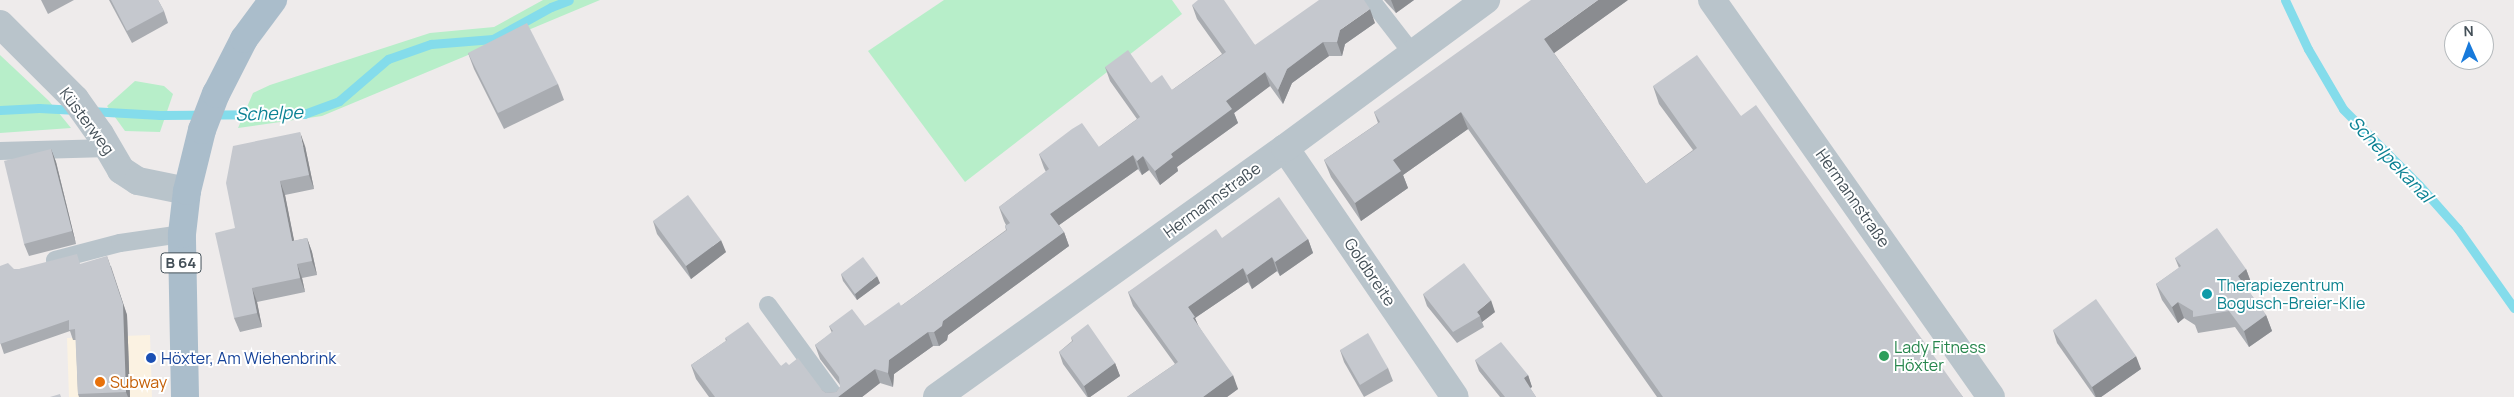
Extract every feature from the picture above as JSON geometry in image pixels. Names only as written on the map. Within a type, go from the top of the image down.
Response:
[{"type":"main road","name":"B 64","points":[[185,397],[182,234],[187,191],[202,130],[216,94],[244,39],[272,0]]},
{"type":"street","name":"Hermannstraße","points":[[1712,0],[1991,397]]},
{"type":"street","name":"Hermannstraße","points":[[937,397],[1285,148],[1412,53],[1473,4]]},
{"type":"street","name":"Küsterweg","points":[[0,24],[75,99],[105,141],[121,170],[138,181],[187,191]]},
{"type":"street","name":"Goldbreite","points":[[1285,148],[1455,397]]},
{"type":"lane","points":[[1371,0],[1412,53]]},
{"type":"lane","points":[[0,151],[105,141]]},
{"type":"lane","points":[[39,264],[120,243],[182,234]]},
{"type":"lane","points":[[768,305],[835,397]]},
{"type":"shaded area","points":[[150,335],[152,397],[69,397],[67,338]]},
{"type":"green space","points":[[543,0],[600,0],[322,116],[238,128],[253,93],[270,85],[430,33],[494,27]]},
{"type":"green space","points":[[944,0],[1172,0],[1182,14],[965,182],[868,51]]},
{"type":"green space","points":[[0,55],[49,101],[71,128],[0,133]]},
{"type":"green space","points":[[135,81],[164,86],[173,94],[160,132],[125,131],[107,106]]},
{"type":"building","points":[[111,0],[158,0],[164,11],[127,31]]},
{"type":"building","points":[[1198,0],[1224,0],[1255,45],[1319,0],[1364,0],[1370,9],[1340,30],[1337,42],[1323,42],[1287,69],[1278,90],[1265,72],[1226,101],[1232,109],[1171,154],[1173,157],[1155,171],[1143,156],[1137,161],[1133,155],[1050,214],[1064,232],[943,321],[942,326],[934,332],[928,332],[889,360],[888,373],[875,369],[838,397],[715,397],[691,365],[727,340],[725,338],[748,322],[781,366],[786,362],[789,365],[798,358],[822,390],[826,393],[836,392],[840,387],[839,377],[815,345],[833,331],[829,326],[852,309],[865,326],[899,302],[901,306],[1007,230],[1005,226],[1010,223],[999,207],[1049,169],[1039,154],[1072,129],[1082,123],[1099,147],[1140,117],[1105,67],[1128,50],[1151,83],[1162,75],[1172,90],[1226,52],[1192,5]]},
{"type":"building","points":[[1531,0],[1598,0],[1544,39],[1646,184],[1697,148],[1653,86],[1697,55],[1741,116],[1756,105],[1963,397],[1663,397],[1461,112],[1393,160],[1401,171],[1355,203],[1324,160],[1380,122],[1374,112]]},
{"type":"building","points":[[527,23],[558,84],[498,113],[468,53]]},
{"type":"building","points":[[300,132],[309,175],[280,181],[292,241],[307,238],[312,261],[297,264],[300,278],[252,288],[257,313],[234,318],[215,233],[235,228],[226,183],[233,146]]},
{"type":"building","points":[[51,149],[72,231],[24,244],[4,161]]},
{"type":"building","points":[[688,195],[721,240],[686,266],[653,221]]},
{"type":"building","points":[[1279,197],[1308,239],[1275,262],[1272,257],[1247,275],[1243,268],[1188,307],[1195,317],[1193,318],[1233,375],[1203,397],[1127,397],[1178,362],[1128,292],[1216,229],[1222,238]]},
{"type":"building","name":"Therapiezentrum Bogusch-Breier-Klie","points":[[2217,228],[2246,269],[2238,276],[2266,315],[2244,331],[2229,311],[2193,317],[2193,311],[2178,302],[2172,307],[2156,284],[2181,266],[2175,258]]},
{"type":"building","points":[[77,254],[80,264],[107,256],[123,304],[126,392],[78,394],[75,329],[69,330],[69,320],[0,344],[0,266],[8,263],[14,269],[19,269]]},
{"type":"building","points":[[863,257],[877,276],[855,294],[841,274]]},
{"type":"building","points":[[1464,263],[1491,300],[1477,312],[1480,316],[1453,332],[1423,294]]},
{"type":"building","points":[[2096,299],[2136,356],[2092,387],[2053,330]]},
{"type":"building","points":[[1088,324],[1115,363],[1084,386],[1059,352],[1073,341],[1071,337]]},
{"type":"building","points":[[1368,333],[1388,368],[1360,385],[1340,350]]},
{"type":"building","points":[[1501,342],[1528,375],[1524,378],[1536,397],[1505,397],[1475,360]]},
{"type":"building","points":[[60,394],[61,397],[50,397]]},
{"type":"waterway","name":"Schelpe","points":[[90,111],[160,115],[304,114],[339,101],[388,59],[431,44],[493,39],[551,7],[569,0]]},
{"type":"waterway","name":"Schelpekanal","points":[[2285,0],[2308,49],[2343,109],[2419,185],[2458,229],[2514,308]]},
{"type":"waterway","name":"Schelpe","points":[[0,110],[39,108],[77,110]]},
{"type":"place","name":"Therapiezentrum Bogusch-Breier-Klie","points":[[2207,294]]},
{"type":"place","name":"Lady Fitness Höxter","points":[[1884,356]]},
{"type":"place","name":"Höxter, Am Wiehenbrink","points":[[151,358]]},
{"type":"place","name":"Subway","points":[[100,382]]}]
